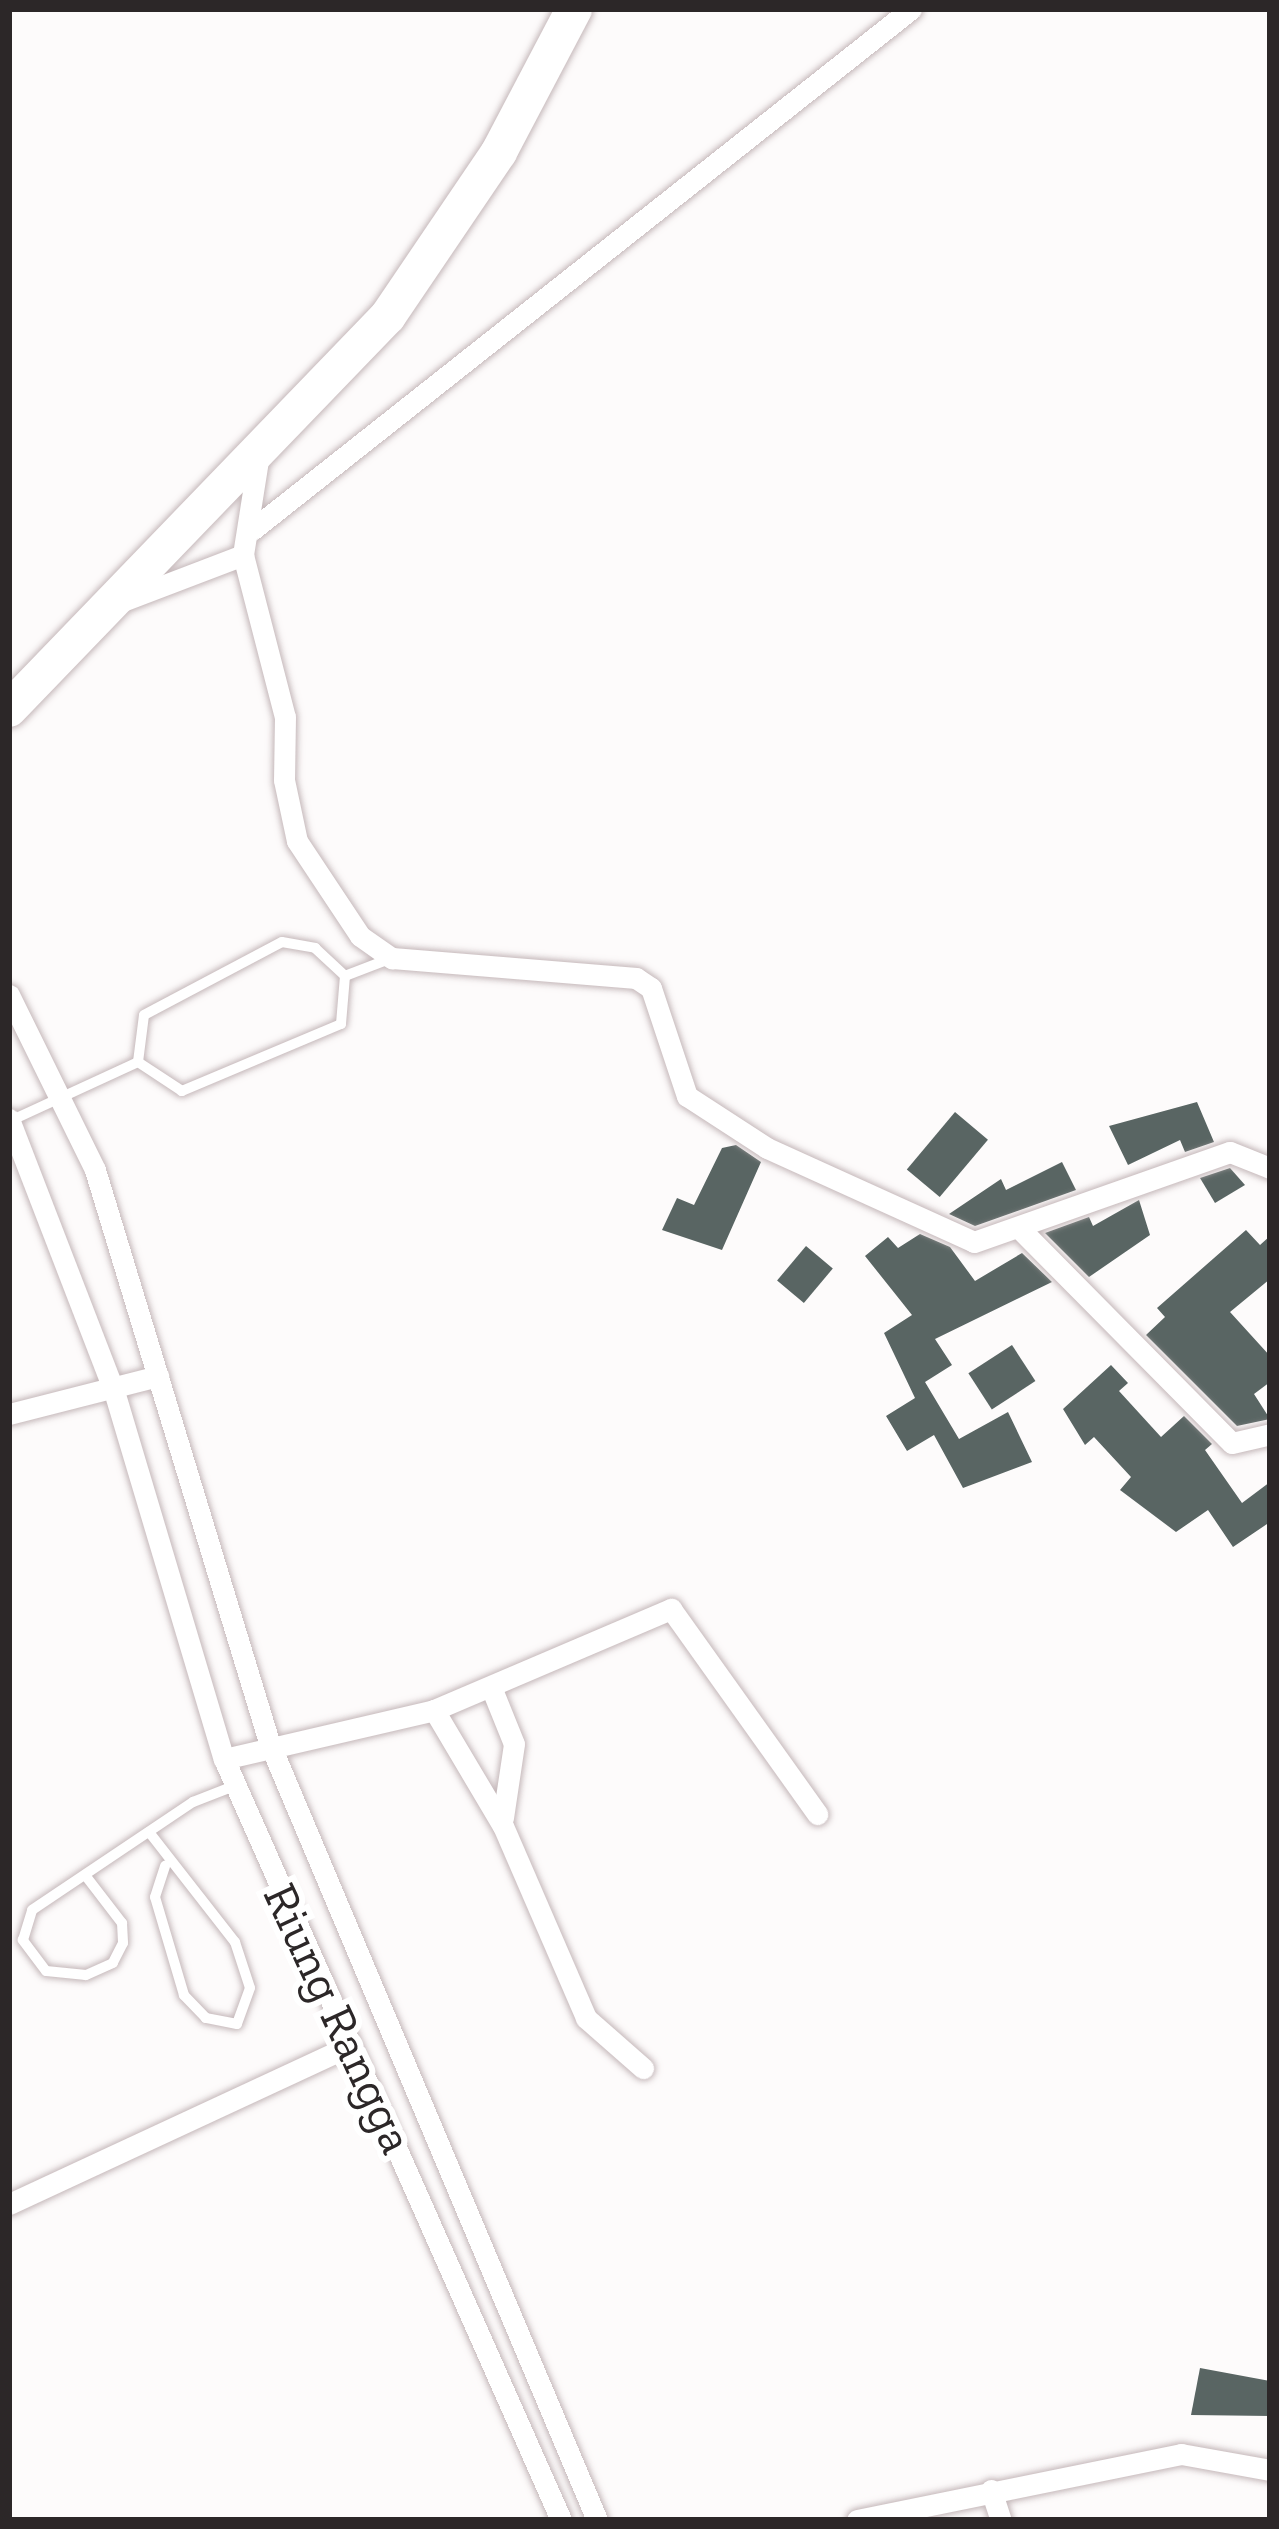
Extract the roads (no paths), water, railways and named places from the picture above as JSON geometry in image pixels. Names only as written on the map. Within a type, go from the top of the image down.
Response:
[{"type":"main road","points":[[9,709],[258,460],[388,316],[499,152],[574,9]]},
{"type":"street","points":[[252,530],[910,9]]},
{"type":"street","points":[[258,460],[252,530],[243,555],[285,717],[297,842],[360,936],[392,958],[636,978],[656,1000],[679,1083],[723,1124],[974,1242],[1022,1231],[1217,1155],[1270,1168]]},
{"type":"street","points":[[115,604],[243,555]]},
{"type":"street","points":[[9,995],[69,1099],[269,1742],[597,2520]]},
{"type":"street","name":"Riung Rangga","points":[[10,1120],[114,1391],[234,1786],[561,2520]]},
{"type":"street","points":[[1022,1231],[1232,1443],[1270,1434]]},
{"type":"street","points":[[9,1414],[114,1391],[158,1376]]},
{"type":"street","points":[[224,1759],[269,1742],[434,1710],[671,1609],[817,1814]]},
{"type":"street","points":[[491,1687],[514,1744],[503,1826]]},
{"type":"street","points":[[434,1710],[503,1826],[578,2003],[644,2068]]},
{"type":"street","points":[[9,2204],[350,2046]]},
{"type":"street","points":[[856,2520],[1181,2454],[1270,2470]]},
{"type":"street","points":[[991,2490],[1001,2520]]},
{"type":"lane","points":[[138,1063],[144,1015],[282,942],[315,948],[345,976]]},
{"type":"lane","points":[[345,976],[392,958]]},
{"type":"lane","points":[[138,1063],[182,1091],[340,1024],[345,976]]},
{"type":"lane","points":[[10,1120],[69,1099],[138,1063]]},
{"type":"lane","points":[[85,1875],[122,1923],[122,1943],[113,1963],[86,1975],[46,1971],[23,1940],[26,1923],[85,1875],[149,1832],[234,1786]]},
{"type":"lane","points":[[149,1832],[165,1866],[200,1885],[235,1942],[250,1988],[237,2024],[206,2018],[184,1995],[155,1897],[165,1866]]}]
